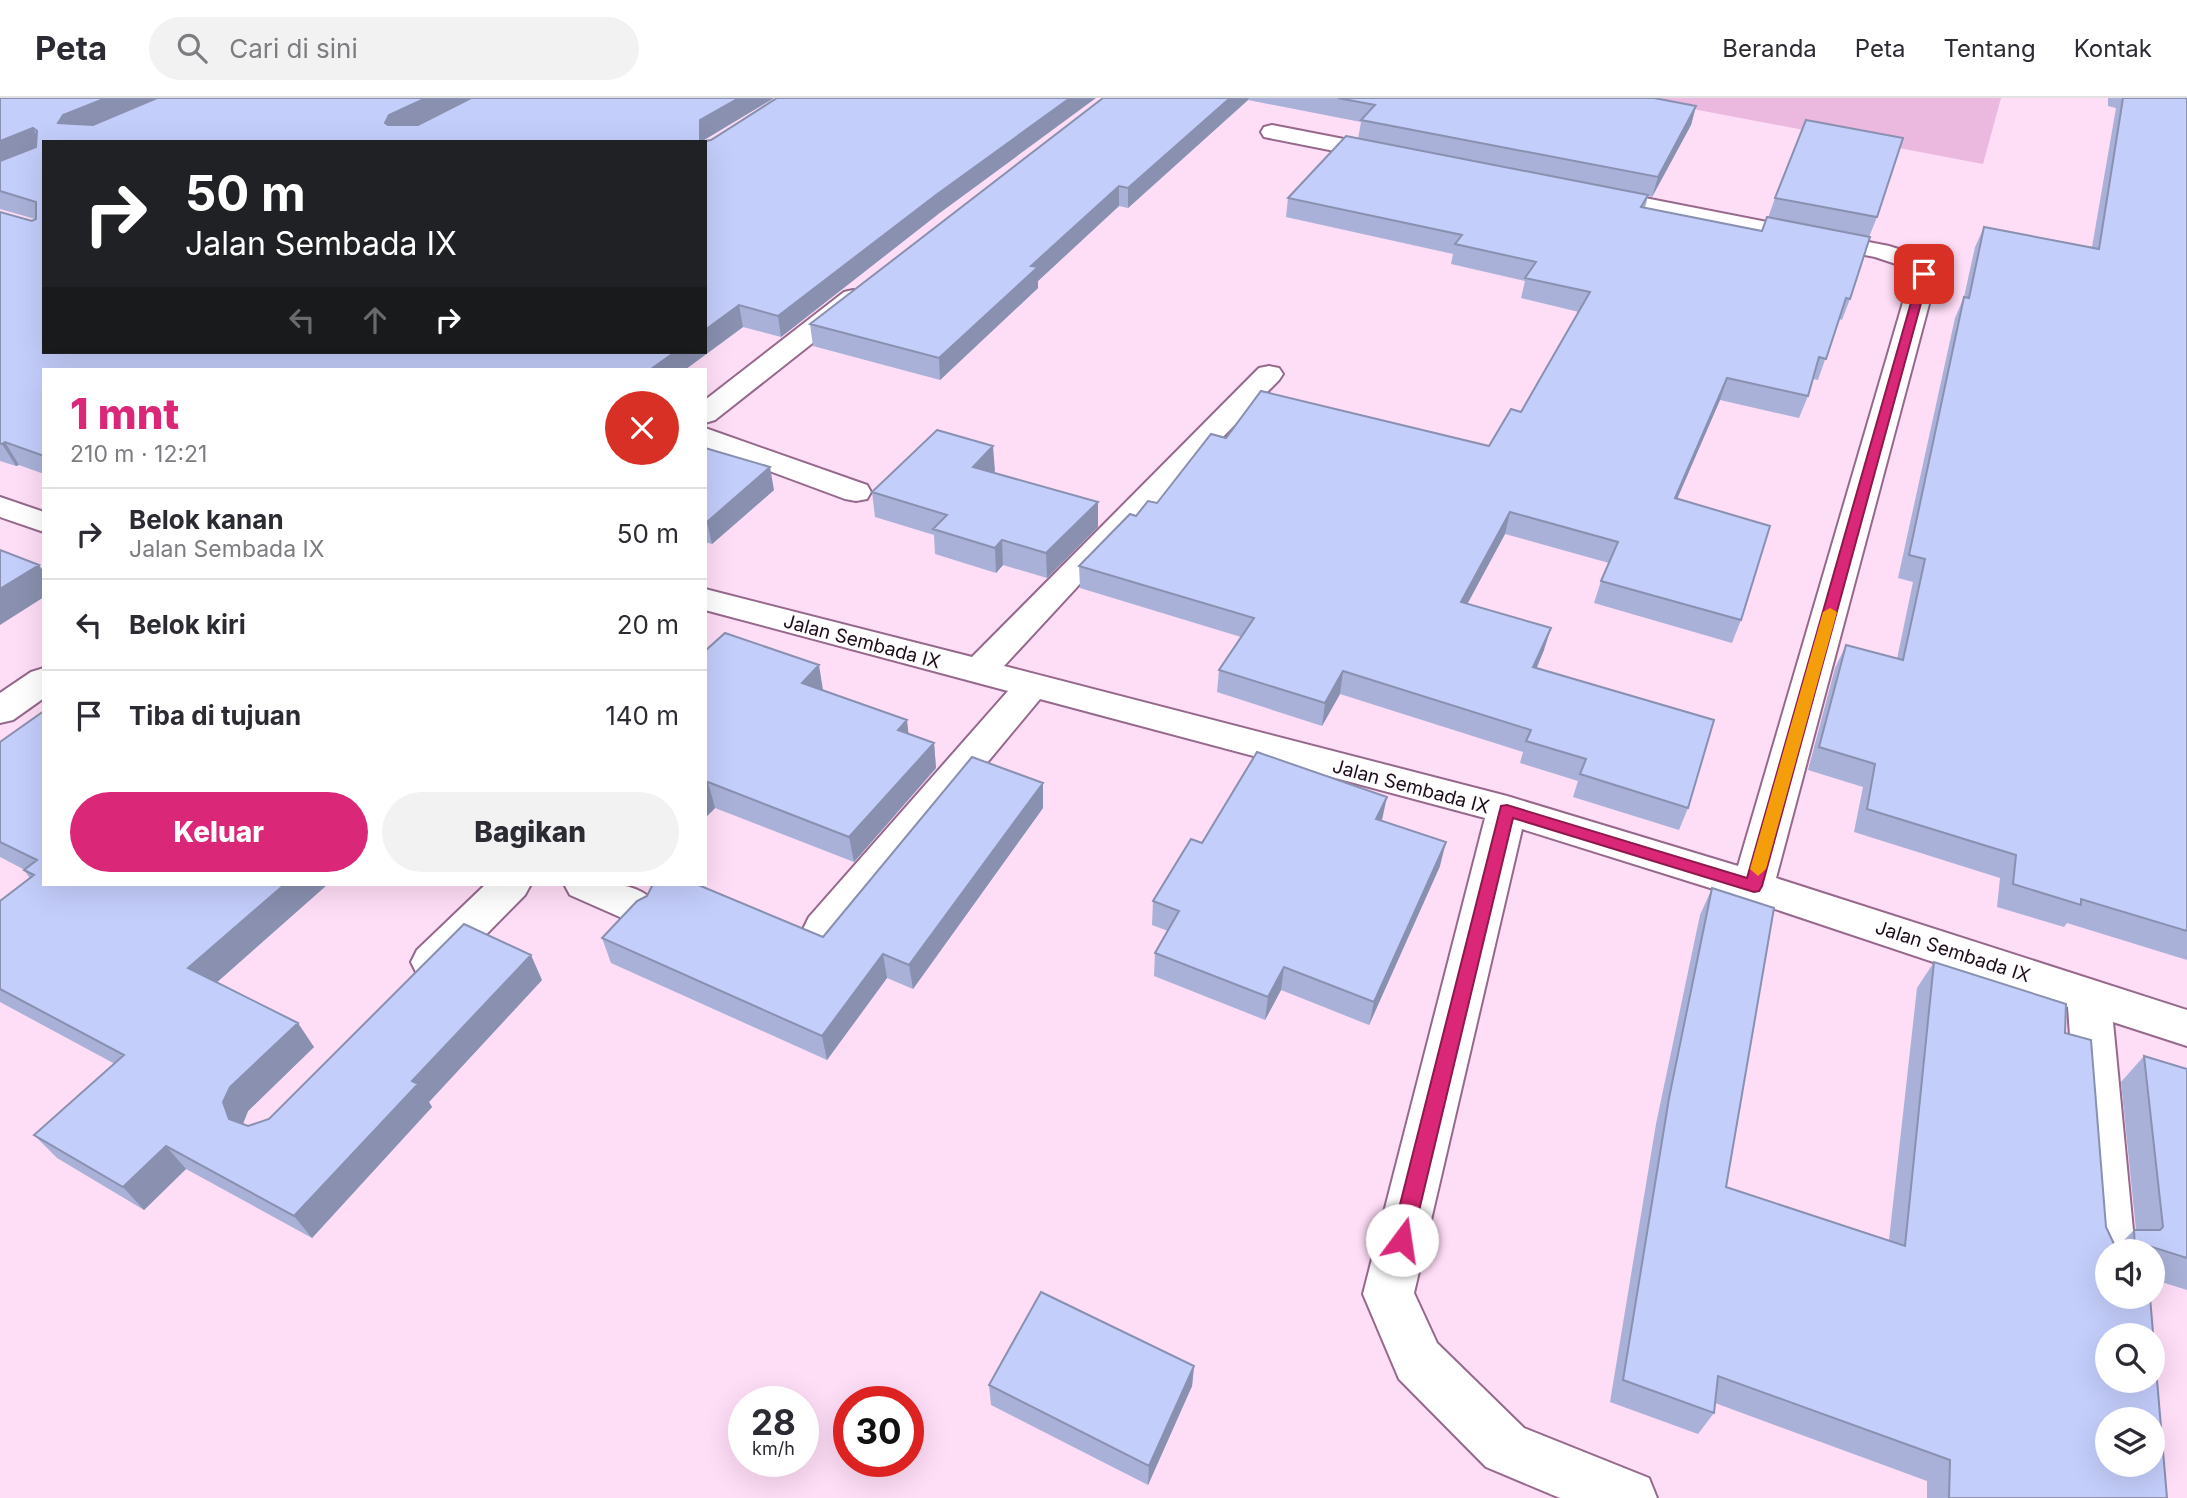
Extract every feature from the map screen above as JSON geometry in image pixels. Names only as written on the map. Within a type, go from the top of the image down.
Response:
[{"type":"street","points":[[1272,132],[1421,161]]},
{"type":"street","points":[[1569,190],[1880,251],[1911,261],[1924,274],[1754,886]]},
{"type":"street","points":[[707,412],[874,281]]},
{"type":"street","points":[[978,672],[1091,553],[1269,374]]},
{"type":"street","points":[[707,438],[856,492]]},
{"type":"street","points":[[0,506],[42,522]]},
{"type":"street","name":"Jalan Sembada IX","points":[[707,600],[1031,687],[1507,810],[1754,886],[2187,1028]]},
{"type":"street","points":[[0,711],[42,681]]},
{"type":"street","points":[[824,929],[1031,687]]},
{"type":"street","points":[[1507,810],[1388,1294],[1418,1361],[1505,1448],[1629,1498]]},
{"type":"street","points":[[404,991],[509,886]]},
{"type":"street","points":[[588,886],[639,909]]},
{"type":"street","points":[[2090,996],[2109,1239]]},
{"type":"shaded area","points":[[1635,98],[2001,98],[1983,164]]},
{"type":"building","points":[[0,98],[106,98],[63,115],[58,123],[93,125],[157,98],[426,98],[389,115],[385,123],[418,125],[471,98],[739,98],[700,120],[700,140],[42,140],[42,354],[672,354],[652,368],[42,368],[42,455],[5,442],[0,443],[0,212],[32,221],[36,219],[36,202],[0,191],[0,161],[36,147],[37,131],[33,128],[0,141]]},
{"type":"building","points":[[777,98],[1070,98],[936,195],[778,316],[739,305],[707,329],[707,141]]},
{"type":"building","points":[[1103,98],[1230,98],[1128,188],[1119,186],[1031,266],[1038,267],[939,358],[810,324]]},
{"type":"building","points":[[1338,98],[1654,98],[1696,106],[1658,177],[1361,120],[1375,105]]},
{"type":"building","points":[[2123,98],[2187,98],[2187,931],[2081,899],[2081,905],[2013,884],[2016,855],[1867,809],[1875,764],[1819,747],[1846,645],[1903,660],[1925,559],[1909,555],[1964,297],[1969,298],[1984,227],[2099,249]]},
{"type":"building","points":[[1806,120],[1903,138],[1877,217],[1775,198]]},
{"type":"building","points":[[1346,136],[1648,195],[1641,207],[1762,231],[1767,217],[1870,237],[1850,299],[1846,298],[1826,359],[1819,357],[1808,396],[1727,378],[1675,498],[1770,526],[1741,620],[1601,581],[1618,542],[1510,512],[1461,602],[1551,628],[1533,667],[1714,720],[1688,808],[1580,774],[1586,759],[1526,741],[1531,730],[1343,671],[1325,703],[1219,670],[1254,618],[1079,566],[1130,514],[1136,516],[1148,501],[1157,503],[1211,434],[1226,438],[1261,391],[1489,446],[1511,409],[1521,412],[1590,292],[1525,278],[1536,262],[1455,244],[1462,235],[1288,198]]},
{"type":"building","points":[[937,430],[993,446],[973,467],[1098,502],[1046,553],[1002,540],[995,548],[933,529],[947,515],[872,492]]},
{"type":"building","points":[[707,449],[770,467],[707,522]]},
{"type":"building","points":[[0,550],[39,565],[0,589]]},
{"type":"building","points":[[725,633],[819,665],[802,683],[907,720],[898,730],[934,743],[849,837],[707,783],[707,649]]},
{"type":"building","points":[[42,712],[42,886],[283,886],[188,968],[298,1023],[230,1087],[223,1102],[229,1119],[248,1126],[269,1119],[464,924],[531,955],[412,1081],[418,1084],[294,1216],[166,1146],[123,1187],[34,1135],[124,1055],[0,989],[0,901],[34,875],[24,870],[37,860],[0,842],[0,742]]},
{"type":"building","points":[[1257,752],[1387,797],[1376,819],[1446,842],[1374,1002],[1284,967],[1268,997],[1155,953],[1179,911],[1153,901],[1191,839],[1202,843]]},
{"type":"building","points":[[972,757],[1043,783],[909,965],[883,954],[822,1036],[602,938],[637,901],[647,896],[652,886],[701,886],[823,937]]},
{"type":"building","points":[[1712,888],[1774,908],[1726,1187],[1905,1246],[1934,962],[2066,1004],[2065,1033],[2091,1040],[2106,1227],[2112,1239],[2095,1239],[2095,1309],[2151,1309],[2152,1323],[2095,1323],[2095,1393],[2158,1393],[2159,1407],[2095,1407],[2095,1477],[2165,1477],[2165,1474],[2167,1498],[1949,1498],[1950,1460],[1718,1376],[1714,1413],[1623,1380],[1669,1098]]},
{"type":"building","points":[[2144,1056],[2187,1069],[2187,1258],[2165,1251],[2165,1239],[2134,1239],[2134,1230],[2160,1230],[2163,1227]]},
{"type":"building","points":[[1041,1292],[1194,1366],[1149,1466],[989,1385]]},
{"type":"slow traffic","points":[[1758,869],[1830,612]]},
{"type":"route","points":[[1402,1240],[1507,810],[1754,886],[1924,274]]}]
